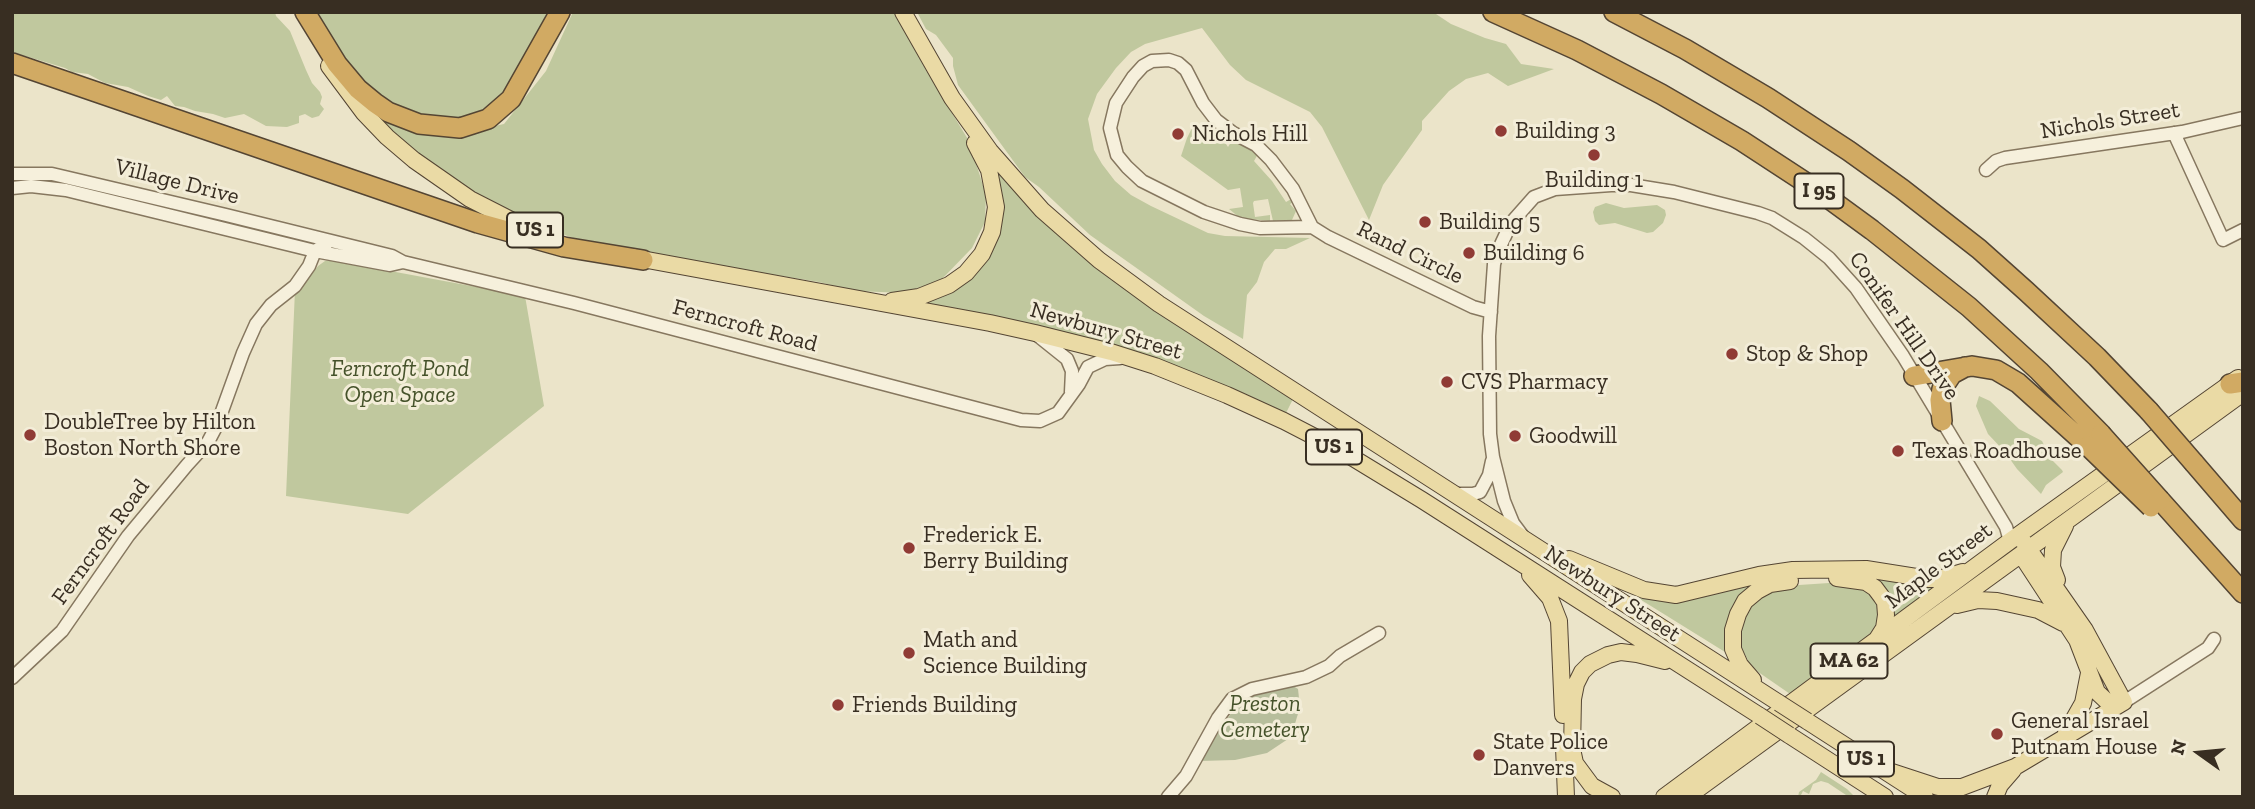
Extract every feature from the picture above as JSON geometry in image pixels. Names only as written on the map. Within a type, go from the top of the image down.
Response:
[{"type":"highway","points":[[304,12],[337,64],[358,89],[375,103],[388,112],[419,124],[460,128],[488,119],[510,99],[560,12]]},
{"type":"highway","name":"I 95","points":[[1493,12],[1577,50],[1661,94],[1742,141],[1872,229],[1969,307],[2039,371],[2094,440],[2237,586]]},
{"type":"highway","name":"I 95","points":[[1614,12],[1676,44],[1768,98],[1902,189],[1979,249],[2097,357],[2149,411],[2243,520]]},
{"type":"highway","points":[[12,63],[478,223],[543,242],[643,260]]},
{"type":"highway","points":[[1914,376],[1984,366],[2008,376],[2094,440]]},
{"type":"highway","points":[[1942,421],[1942,388],[1952,374],[1967,367]]},
{"type":"main road","name":"Newbury Street","points":[[304,12],[324,58],[353,100],[387,137],[427,170],[470,199],[517,223],[574,243],[643,260],[1035,333],[1131,359],[1227,395],[1312,435],[1422,500],[1885,797]]},
{"type":"main road","name":"Newbury Street","points":[[903,12],[944,85],[980,137],[1047,215],[1099,260],[1148,297],[1924,797]]},
{"type":"main road","points":[[855,298],[898,301],[931,293],[966,273],[988,244],[996,207],[992,181],[984,159],[944,85]]},
{"type":"main road","name":"Maple Street","points":[[1664,797],[1692,791],[1946,610],[2018,542],[2072,517],[2240,383]]},
{"type":"main road","name":"Maple Street","points":[[1692,791],[1872,645],[1984,562],[2018,542],[2240,383]]},
{"type":"main road","points":[[2062,596],[2051,559],[2059,533],[2072,517]]},
{"type":"main road","points":[[1526,540],[1629,585],[1660,594],[1676,595],[1759,575],[1816,568],[1866,569],[1939,579],[1984,562]]},
{"type":"main road","name":"Conifer Hill Drive","points":[[2018,542],[2062,596],[2085,630],[2119,705]]},
{"type":"main road","name":"Conifer Hill Drive","points":[[2018,542],[2083,654],[2097,692],[2119,705]]},
{"type":"main road","points":[[1517,560],[1550,598],[1559,621],[1566,797]]},
{"type":"main road","points":[[1760,691],[1736,657],[1733,630],[1745,601],[1770,584],[1834,578],[1855,579],[1869,584],[1881,596],[1886,611],[1884,628],[1872,645]]},
{"type":"main road","points":[[1946,610],[1968,602],[1997,601],[2038,610],[2068,627]]},
{"type":"main road","points":[[1612,797],[1592,786],[1575,763],[1572,749],[1573,699],[1582,672],[1599,659],[1621,652],[1658,657],[1693,673]]},
{"type":"main road","points":[[2060,740],[2083,703],[2089,671]]},
{"type":"main road","points":[[1880,768],[1927,785],[1953,788],[1972,784],[2015,768],[2119,705]]},
{"type":"main road","points":[[1836,765],[1864,797]]},
{"type":"main road","points":[[1996,797],[2000,785],[2015,768]]},
{"type":"main road","points":[[1651,797],[1692,791]]},
{"type":"street","points":[[1169,60],[1178,63],[1186,71],[1203,103],[1216,120],[1262,149],[1278,168],[1293,189],[1312,227],[1260,228],[1240,224],[1187,204],[1135,176],[1117,155],[1110,128],[1116,103],[1133,77],[1152,61],[1169,60]]},
{"type":"street","name":"Nichols Street","points":[[1986,170],[1996,161],[2005,158],[2174,133],[2243,118]]},
{"type":"street","points":[[2174,133],[2223,240],[2243,230]]},
{"type":"street","name":"Village Drive","points":[[12,174],[52,174],[330,241]]},
{"type":"street","name":"Conifer Hill Drive","points":[[1526,540],[1508,513],[1493,457],[1489,410],[1489,336],[1491,287],[1498,251],[1511,223],[1534,197],[1555,189],[1631,185],[1674,192],[1772,218],[1829,258],[1856,288],[2018,542]]},
{"type":"street","points":[[12,188],[32,186],[66,190],[315,251]]},
{"type":"street","name":"Rand Circle","points":[[1312,227],[1473,307],[1491,312]]},
{"type":"street","name":"Ferncroft Road","points":[[15,676],[62,631],[128,536],[208,442],[218,425],[250,335],[264,312],[295,286],[315,251],[330,241],[1031,422],[1049,419],[1058,412],[1069,400],[1088,367],[1094,363],[1105,359],[1131,359]]},
{"type":"street","name":"Ferncroft Road","points":[[315,251],[390,265],[403,262]]},
{"type":"street","points":[[1035,333],[1063,355],[1070,365],[1073,381],[1069,400]]},
{"type":"street","name":"Conifer Hill Drive","points":[[1453,493],[1465,495],[1480,492],[1489,475],[1493,457]]},
{"type":"street","points":[[1167,797],[1186,776],[1218,718],[1232,699],[1252,689],[1306,677],[1329,666],[1340,656],[1379,633]]},
{"type":"street","points":[[2119,705],[2208,648],[2214,639]]},
{"type":"green space","points":[[12,12],[275,12],[290,31],[312,83],[320,92],[320,104],[324,109],[319,116],[312,118],[305,114],[299,116],[299,123],[287,127],[266,126],[244,114],[225,118],[175,106],[167,96],[161,100],[128,87],[105,83],[88,74],[72,72],[12,52]]},
{"type":"green space","points":[[312,12],[554,12],[510,94],[479,118],[435,123],[364,90]]},
{"type":"green space","points":[[573,12],[894,12],[969,141],[986,195],[985,222],[972,248],[941,280],[904,293],[856,291],[819,282],[649,255],[576,239],[487,204],[427,164],[370,112],[481,129],[504,124],[546,71]]},
{"type":"green space","points":[[917,12],[1433,12],[1451,24],[1506,44],[1521,64],[1554,69],[1508,86],[1488,73],[1466,79],[1449,91],[1422,121],[1422,130],[1383,185],[1369,220],[1322,127],[1310,112],[1246,80],[1230,65],[1202,28],[1145,44],[1131,52],[1097,94],[1088,119],[1094,150],[1115,181],[1131,195],[1208,233],[1225,236],[1310,238],[1286,249],[1275,249],[1264,262],[1257,282],[1247,295],[1243,339],[1204,316],[1090,235],[1025,177],[958,85],[953,58],[936,35],[926,29]]},
{"type":"green space","points":[[1194,124],[1206,132],[1216,128],[1230,138],[1226,144],[1228,147],[1233,139],[1258,154],[1254,161],[1286,202],[1293,198],[1295,201],[1290,204],[1296,211],[1292,220],[1273,221],[1268,199],[1253,203],[1255,217],[1270,215],[1270,221],[1240,218],[1229,209],[1243,207],[1240,188],[1228,190],[1181,156]]},
{"type":"green space","points":[[992,164],[1023,199],[1293,399],[1286,413],[1266,404],[925,304],[988,252]]},
{"type":"green space","points":[[1606,203],[1624,208],[1657,205],[1665,210],[1666,215],[1663,223],[1653,232],[1647,233],[1615,223],[1599,225],[1593,212],[1595,207]]},
{"type":"green space","name":"Ferncroft Pond Open Space","points":[[331,260],[525,296],[544,406],[408,514],[286,496],[295,290],[318,266]]},
{"type":"green space","points":[[1979,396],[1990,401],[2019,429],[2042,441],[2051,459],[2062,470],[2063,472],[2046,485],[2041,494],[1988,434],[1976,406]]},
{"type":"green space","points":[[1867,574],[1935,586],[1891,622]]},
{"type":"green space","points":[[1844,582],[1862,585],[1879,600],[1878,631],[1793,696],[1751,667],[1737,638],[1738,628],[1753,600],[1784,586]]},
{"type":"green space","points":[[1761,583],[1727,652],[1630,593],[1631,591]]},
{"type":"green space","name":"Preston Cemetery","points":[[1290,684],[1298,689],[1300,707],[1291,737],[1267,753],[1235,760],[1200,761],[1248,687]]},
{"type":"green space","points":[[1821,772],[1855,797],[1849,797],[1821,781],[1813,784],[1809,794],[1803,791],[1798,797],[1799,792],[1816,780]]},
{"type":"place","name":"Building 3","points":[[1501,131]]},
{"type":"place","name":"Nichols Hill","points":[[1178,134]]},
{"type":"place","name":"Building 1","points":[[1594,155]]},
{"type":"place","name":"Building 5","points":[[1425,222]]},
{"type":"place","name":"Building 6","points":[[1469,253]]},
{"type":"place","name":"Stop & Shop","points":[[1732,354]]},
{"type":"place","name":"CVS Pharmacy","points":[[1447,382]]},
{"type":"place","name":"DoubleTree by Hilton Boston North Shore","points":[[30,435]]},
{"type":"place","name":"Goodwill","points":[[1515,436]]},
{"type":"place","name":"Texas Roadhouse","points":[[1898,451]]},
{"type":"place","name":"Frederick E. Berry Building","points":[[909,548]]},
{"type":"place","name":"Math and Science Building","points":[[909,653]]},
{"type":"place","name":"Friends Building","points":[[838,705]]},
{"type":"place","name":"General Israel Putnam House","points":[[1997,734]]},
{"type":"place","name":"State Police Danvers","points":[[1479,755]]}]
